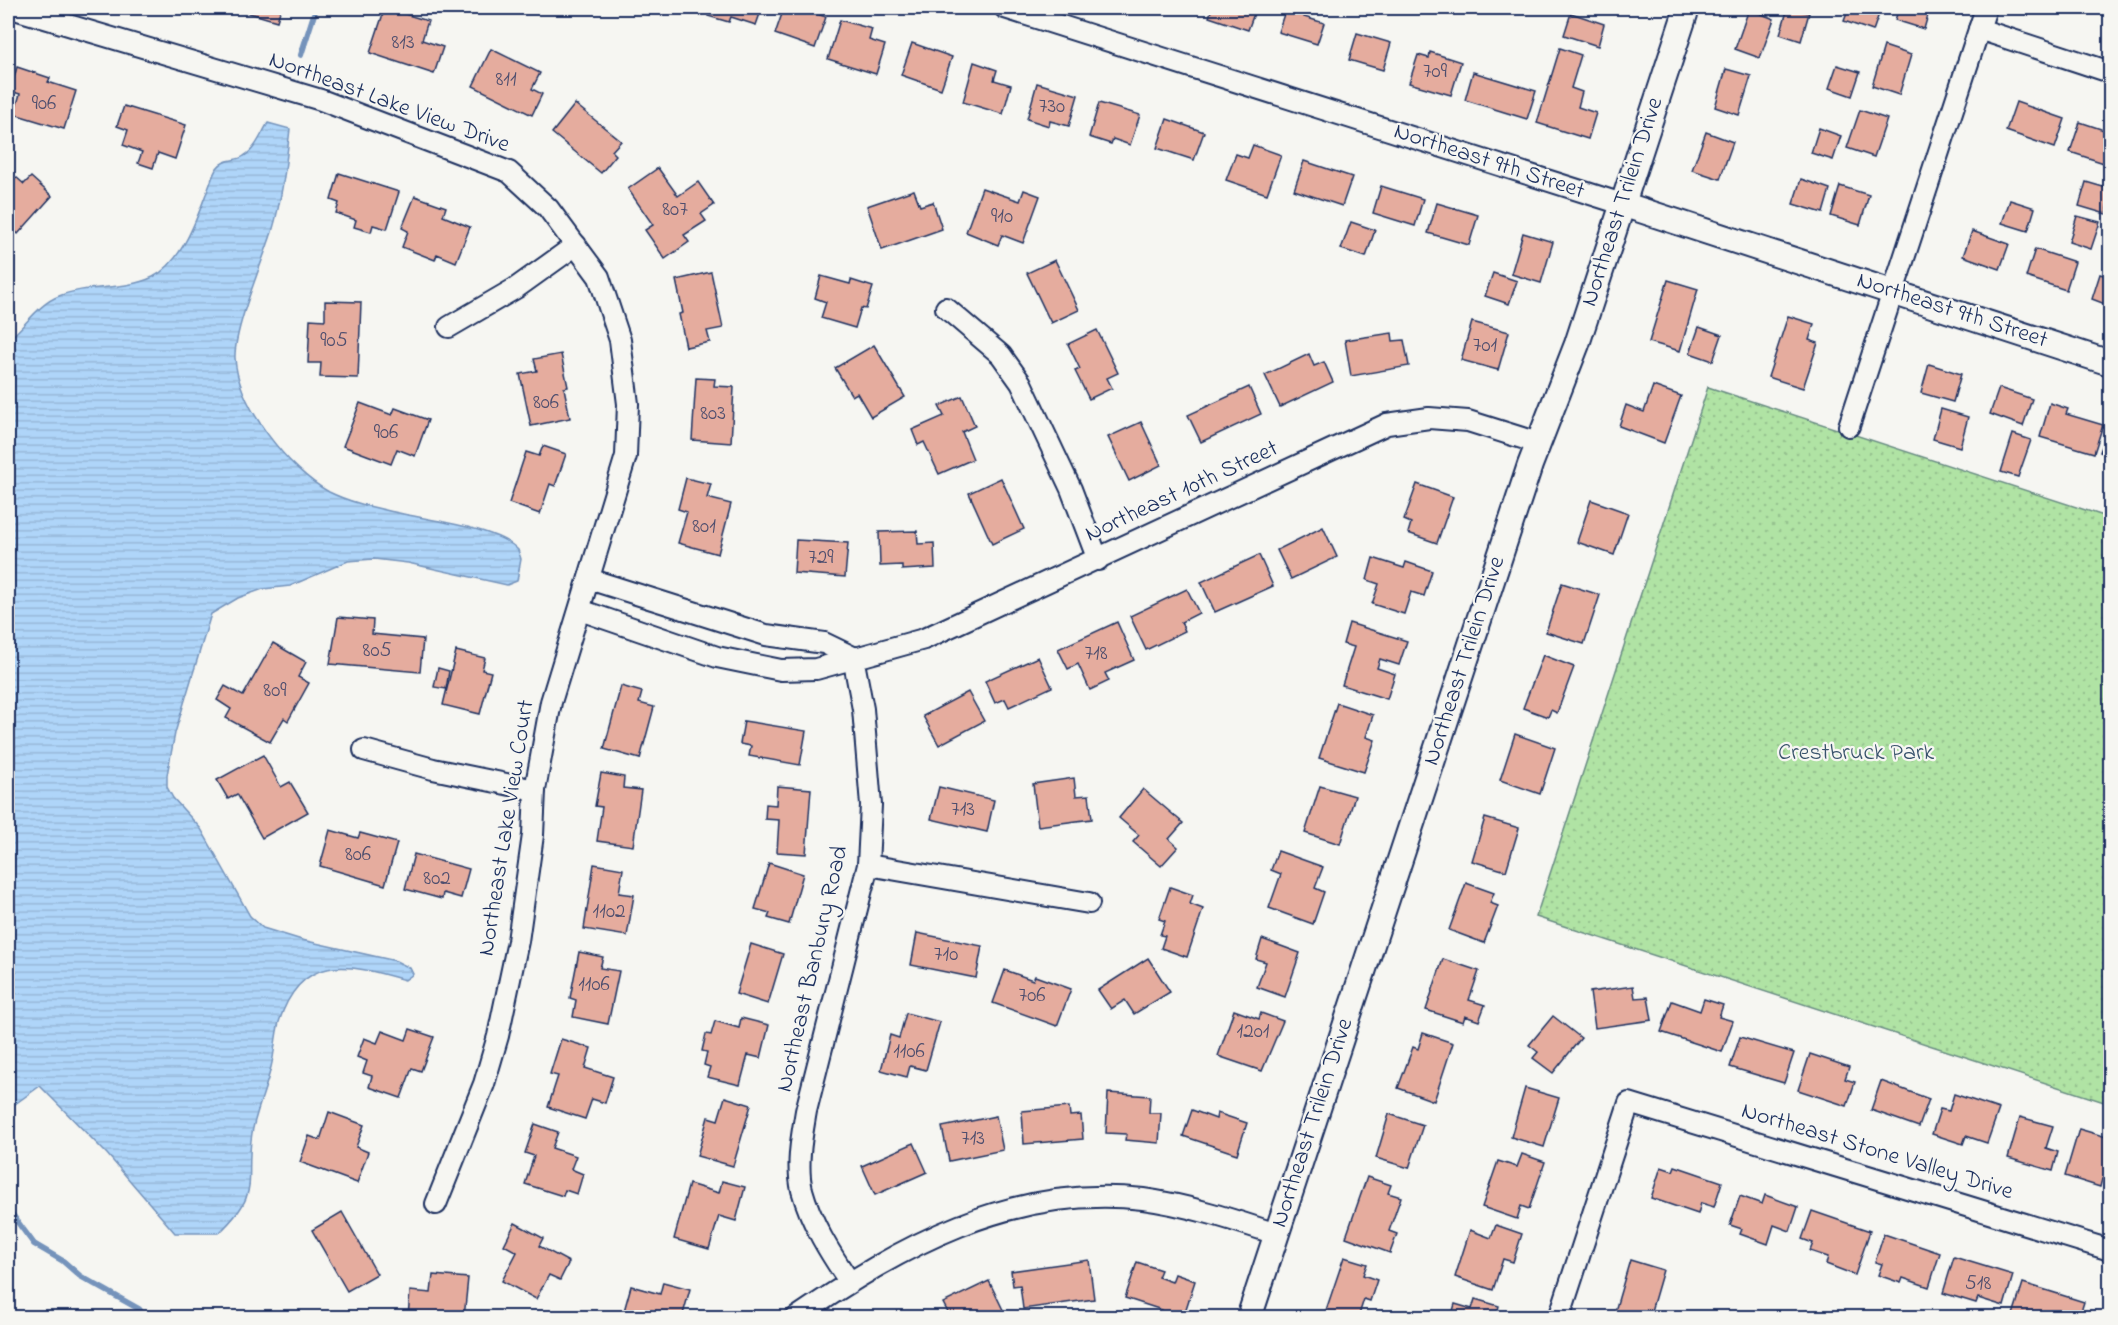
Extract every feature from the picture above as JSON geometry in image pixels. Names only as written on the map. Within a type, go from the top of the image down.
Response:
[{"type":"street","name":"Northeast Lake View Drive","points":[[11,8],[321,100],[509,172],[548,208],[599,277],[620,339],[628,404],[627,422]]},
{"type":"street","name":"Northeast 9th Street","points":[[1005,8],[1623,204],[2110,363]]},
{"type":"street","name":"Northeast Trilein Drive","points":[[1249,1317],[1538,443],[1577,344],[1687,8]]},
{"type":"street","points":[[1849,426],[1986,8]]},
{"type":"street","points":[[1979,29],[2110,72]]},
{"type":"street","points":[[449,327],[516,288],[576,245]]},
{"type":"street","points":[[946,308],[1000,355],[1021,383],[1071,489],[1098,560]]},
{"type":"street","name":"Northeast 10th Street","points":[[580,610],[717,657],[781,670],[816,669],[924,639],[1387,424],[1429,418],[1468,421],[1538,443]]},
{"type":"street","name":"Northeast Lake View Court","points":[[436,1204],[484,1084],[498,1036],[518,941],[533,835],[535,790],[550,702],[626,456],[627,422]]},
{"type":"street","points":[[588,579],[766,635],[824,643],[854,657]]},
{"type":"street","name":"Northeast Banbury Road","points":[[849,1281],[825,1244],[802,1189],[800,1149],[806,1111],[868,865],[872,805],[863,709],[854,657]]},
{"type":"street","points":[[364,750],[433,769],[535,790]]},
{"type":"street","points":[[868,865],[1089,903]]},
{"type":"street","name":"Northeast Stone Valley Drive","points":[[1559,1317],[1629,1103],[2110,1250]]},
{"type":"street","points":[[796,1317],[849,1281],[924,1239],[1000,1211],[1077,1197],[1144,1199],[1233,1220],[1276,1234]]},
{"type":"green space","name":"Crestbruck Park","points":[[1708,387],[2110,518],[2110,1104],[1536,917]]},
{"type":"water","points":[[268,123],[290,129],[285,168],[272,232],[239,330],[235,358],[238,377],[255,415],[282,452],[297,468],[329,492],[369,506],[461,525],[495,535],[518,550],[521,559],[517,581],[507,585],[408,563],[374,559],[348,561],[290,586],[263,589],[238,598],[211,614],[175,733],[167,775],[167,787],[173,798],[201,829],[250,916],[263,928],[302,940],[396,961],[410,968],[413,974],[405,980],[364,970],[328,969],[313,974],[300,984],[288,1000],[279,1022],[271,1067],[252,1133],[249,1186],[242,1207],[219,1233],[175,1233],[107,1154],[40,1086],[11,1107],[8,1102],[8,1056],[13,1048],[8,1037],[8,340],[38,310],[59,296],[70,292],[130,284],[153,277],[163,271],[172,262],[186,240],[217,168],[223,163],[241,158],[248,153]]},
{"type":"building","points":[[232,8],[281,8],[277,21]]},
{"type":"building","points":[[385,8],[428,21],[422,40],[443,47],[434,74],[370,53]]},
{"type":"building","points":[[657,8],[689,8],[688,15],[657,11]]},
{"type":"building","points":[[711,8],[762,8],[756,25],[731,17],[729,22],[708,16]]},
{"type":"building","points":[[784,8],[800,8],[826,17],[815,48],[775,34]]},
{"type":"building","points":[[1212,8],[1256,8],[1248,30],[1209,17]]},
{"type":"building","points":[[1286,8],[1306,9],[1304,17],[1324,23],[1317,44],[1278,32]]},
{"type":"building","points":[[1788,8],[1809,13],[1801,41],[1780,34]]},
{"type":"building","points":[[1849,8],[1881,8],[1873,31],[1844,21]]},
{"type":"building","points":[[1899,8],[1930,8],[1924,29],[1895,20]]},
{"type":"building","points":[[1749,9],[1774,19],[1760,58],[1735,49]]},
{"type":"building","points":[[1571,13],[1604,24],[1598,46],[1564,35]]},
{"type":"building","points":[[840,20],[872,29],[869,40],[885,45],[876,74],[828,59]]},
{"type":"building","points":[[1357,33],[1391,43],[1383,70],[1349,60]]},
{"type":"building","points":[[912,43],[952,57],[941,89],[901,75]]},
{"type":"building","points":[[1884,46],[1911,55],[1899,95],[1872,86]]},
{"type":"building","points":[[1560,48],[1581,55],[1571,88],[1582,92],[1578,107],[1596,113],[1588,139],[1537,123]]},
{"type":"building","points":[[491,49],[540,73],[532,89],[542,94],[532,115],[473,86]]},
{"type":"building","points":[[1430,52],[1461,62],[1451,95],[1409,83],[1418,55],[1429,58]]},
{"type":"building","points":[[974,62],[997,70],[994,80],[1011,85],[1003,114],[963,102]]},
{"type":"building","points":[[1837,65],[1860,72],[1852,96],[1829,88]]},
{"type":"building","points":[[17,67],[50,78],[48,82],[76,91],[64,129],[14,114],[20,94],[10,91]]},
{"type":"building","points":[[1726,69],[1751,76],[1739,115],[1715,107]]},
{"type":"building","points":[[1473,72],[1536,91],[1527,119],[1465,100]]},
{"type":"building","points":[[1037,83],[1078,95],[1069,126],[1050,121],[1049,126],[1027,119]]},
{"type":"building","points":[[2016,102],[2065,119],[2055,148],[2006,131]]},
{"type":"building","points":[[1099,103],[1140,115],[1130,145],[1113,139],[1111,144],[1089,137]]},
{"type":"building","points":[[575,104],[621,141],[612,151],[616,155],[601,173],[552,133]]},
{"type":"building","points":[[124,106],[186,125],[175,159],[158,153],[153,168],[138,163],[142,152],[123,145],[128,130],[117,126]]},
{"type":"building","points":[[1860,110],[1887,119],[1874,157],[1847,148]]},
{"type":"building","points":[[1167,119],[1204,132],[1194,160],[1157,148]]},
{"type":"building","points":[[2080,122],[2110,132],[2110,152],[2107,164],[2070,152]]},
{"type":"building","points":[[1819,128],[1841,136],[1833,160],[1811,153]]},
{"type":"building","points":[[1706,132],[1733,142],[1720,179],[1692,170]]},
{"type":"building","points":[[1253,145],[1281,155],[1267,194],[1226,180],[1236,154],[1248,158]]},
{"type":"building","points":[[1304,161],[1352,177],[1342,206],[1294,190]]},
{"type":"building","points":[[658,168],[678,196],[698,182],[714,205],[701,214],[706,221],[684,235],[689,242],[665,259],[645,230],[653,225],[628,189]]},
{"type":"building","points":[[339,173],[399,192],[387,229],[373,225],[371,232],[354,227],[356,220],[336,213],[339,203],[331,200]]},
{"type":"building","points":[[16,177],[24,184],[31,177],[52,196],[18,234],[8,224],[8,180],[11,183]]},
{"type":"building","points":[[1801,179],[1830,189],[1823,213],[1793,204]]},
{"type":"building","points":[[2086,182],[2110,189],[2106,214],[2079,206]]},
{"type":"building","points":[[1381,186],[1423,199],[1415,226],[1373,213]]},
{"type":"building","points":[[1840,186],[1869,195],[1860,225],[1831,216]]},
{"type":"building","points":[[982,188],[1020,201],[1024,190],[1040,196],[1023,243],[1002,235],[998,245],[966,232]]},
{"type":"building","points":[[914,190],[920,206],[933,202],[942,229],[882,250],[867,206]]},
{"type":"building","points":[[415,196],[446,207],[443,216],[470,227],[456,262],[437,254],[435,260],[402,247],[408,231],[402,228]]},
{"type":"building","points":[[2010,200],[2035,208],[2028,231],[2002,223]]},
{"type":"building","points":[[1437,203],[1478,215],[1469,245],[1428,233]]},
{"type":"building","points":[[2077,216],[2100,222],[2091,249],[2069,242]]},
{"type":"building","points":[[1351,222],[1375,230],[1366,257],[1341,249]]},
{"type":"building","points":[[1972,231],[2009,244],[2000,269],[1963,256]]},
{"type":"building","points":[[1523,233],[1553,242],[1541,283],[1511,274]]},
{"type":"building","points":[[2035,249],[2075,262],[2066,290],[2026,277]]},
{"type":"building","points":[[1055,260],[1079,310],[1051,323],[1027,273]]},
{"type":"building","points":[[711,272],[723,328],[707,331],[710,342],[686,347],[679,314],[683,313],[676,280]]},
{"type":"building","points":[[1493,273],[1517,281],[1509,304],[1485,296]]},
{"type":"building","points":[[2100,274],[2110,277],[2110,306],[2092,299]]},
{"type":"building","points":[[821,276],[850,284],[851,280],[873,287],[866,309],[861,308],[855,328],[821,318],[826,302],[815,298]]},
{"type":"building","points":[[1668,280],[1698,289],[1680,351],[1649,342]]},
{"type":"building","points":[[325,301],[361,302],[358,378],[320,377],[321,363],[308,363],[310,319],[325,320]]},
{"type":"building","points":[[1788,316],[1814,324],[1809,340],[1818,343],[1803,388],[1768,377]]},
{"type":"building","points":[[1472,322],[1509,332],[1498,370],[1461,360]]},
{"type":"building","points":[[1699,327],[1722,335],[1713,361],[1690,353]]},
{"type":"building","points":[[1097,330],[1118,373],[1107,378],[1112,388],[1089,399],[1075,371],[1080,369],[1068,344]]},
{"type":"building","points":[[1392,333],[1393,341],[1404,340],[1409,366],[1351,376],[1345,340]]},
{"type":"building","points":[[874,345],[905,397],[871,417],[857,393],[852,396],[835,368]]},
{"type":"building","points":[[561,354],[568,387],[564,388],[570,418],[531,426],[520,374],[537,371],[534,359]]},
{"type":"building","points":[[1309,354],[1314,366],[1324,362],[1333,382],[1280,407],[1265,375]]},
{"type":"building","points":[[1929,364],[1961,374],[1953,402],[1921,393]]},
{"type":"building","points":[[696,378],[715,379],[714,386],[734,387],[731,443],[692,440]]},
{"type":"building","points":[[1653,386],[1681,396],[1664,443],[1619,426],[1626,405],[1644,412]]},
{"type":"building","points":[[1249,387],[1261,414],[1201,442],[1188,415]]},
{"type":"building","points":[[1999,388],[2032,399],[2023,426],[1990,414]]},
{"type":"building","points":[[962,396],[975,426],[962,432],[973,459],[939,474],[924,442],[918,445],[912,430],[944,416],[939,406]]},
{"type":"building","points":[[360,403],[392,415],[395,408],[428,420],[415,456],[397,449],[391,464],[343,446]]},
{"type":"building","points":[[2050,403],[2068,409],[2066,414],[2103,425],[2094,453],[2040,437]]},
{"type":"building","points":[[1941,409],[1968,417],[1960,447],[1933,439]]},
{"type":"building","points":[[1141,422],[1161,465],[1129,481],[1108,437]]},
{"type":"building","points":[[2107,431],[2110,432],[2110,456],[2100,452]]},
{"type":"building","points":[[2013,434],[2031,440],[2018,477],[2001,472]]},
{"type":"building","points":[[543,446],[566,454],[555,486],[550,484],[540,514],[509,503],[526,452],[539,456]]},
{"type":"building","points":[[686,478],[711,484],[707,498],[731,504],[718,554],[678,543],[687,512],[678,509]]},
{"type":"building","points":[[1001,478],[1024,529],[992,544],[969,493]]},
{"type":"building","points":[[1417,484],[1453,497],[1437,543],[1408,533],[1411,523],[1404,520]]},
{"type":"building","points":[[1591,500],[1628,513],[1614,555],[1577,542]]},
{"type":"building","points":[[1323,527],[1337,557],[1291,579],[1277,550]]},
{"type":"building","points":[[917,531],[918,544],[934,543],[935,568],[902,570],[902,565],[880,566],[879,532]]},
{"type":"building","points":[[796,540],[848,543],[845,577],[794,573]]},
{"type":"building","points":[[1259,555],[1273,586],[1215,612],[1201,582]]},
{"type":"building","points":[[1373,558],[1404,568],[1406,562],[1432,571],[1424,596],[1411,592],[1404,614],[1372,604],[1379,584],[1367,580]]},
{"type":"building","points":[[1562,583],[1600,595],[1584,644],[1546,632]]},
{"type":"building","points":[[1187,589],[1199,613],[1181,622],[1185,631],[1146,650],[1130,616]]},
{"type":"building","points":[[338,617],[373,620],[372,634],[423,639],[420,672],[330,664]]},
{"type":"building","points":[[1117,622],[1134,660],[1105,673],[1109,681],[1090,690],[1078,664],[1068,669],[1058,649]]},
{"type":"building","points":[[1349,623],[1407,641],[1399,665],[1380,659],[1377,668],[1395,674],[1387,699],[1342,685],[1354,647],[1343,644]]},
{"type":"building","points":[[273,643],[306,662],[298,677],[309,683],[288,721],[284,718],[270,742],[226,718],[231,709],[217,700],[225,686],[243,696]]},
{"type":"building","points":[[456,651],[485,658],[482,670],[491,672],[480,714],[443,705]]},
{"type":"building","points":[[1543,655],[1574,667],[1557,713],[1551,710],[1548,717],[1523,708]]},
{"type":"building","points":[[1038,657],[1052,687],[1009,707],[1005,699],[995,703],[985,681]]},
{"type":"building","points":[[438,668],[449,671],[446,689],[434,687]]},
{"type":"building","points":[[621,686],[642,692],[639,703],[654,707],[640,759],[604,749]]},
{"type":"building","points":[[968,692],[984,721],[939,745],[923,716]]},
{"type":"building","points":[[1337,703],[1373,715],[1366,737],[1375,740],[1364,772],[1319,758]]},
{"type":"building","points":[[744,721],[806,731],[800,765],[749,756],[751,746],[740,744]]},
{"type":"building","points":[[1515,734],[1555,748],[1540,794],[1500,780]]},
{"type":"building","points":[[263,755],[281,787],[290,782],[308,812],[262,838],[237,794],[228,799],[217,780]]},
{"type":"building","points":[[601,773],[624,777],[623,788],[641,790],[633,846],[597,841],[602,807],[595,806]]},
{"type":"building","points":[[1074,778],[1076,796],[1089,795],[1092,819],[1038,826],[1033,784]]},
{"type":"building","points":[[777,786],[811,789],[806,854],[777,852],[779,820],[765,819],[766,804],[776,805]]},
{"type":"building","points":[[1320,786],[1355,796],[1340,844],[1305,833]]},
{"type":"building","points":[[939,787],[994,800],[987,832],[931,819]]},
{"type":"building","points":[[1143,789],[1183,823],[1169,839],[1178,847],[1161,866],[1133,842],[1139,835],[1119,818]]},
{"type":"building","points":[[1485,818],[1519,828],[1506,871],[1472,861]]},
{"type":"building","points":[[330,830],[358,838],[360,833],[397,843],[385,885],[320,866]]},
{"type":"building","points":[[1278,851],[1323,867],[1315,888],[1324,892],[1313,924],[1269,908],[1281,874],[1271,870]]},
{"type":"building","points":[[414,854],[469,869],[461,898],[443,893],[442,899],[405,889]]},
{"type":"building","points":[[769,863],[803,874],[789,924],[768,918],[770,913],[755,909]]},
{"type":"building","points":[[594,864],[623,869],[619,893],[634,895],[627,936],[584,929]]},
{"type":"building","points":[[1466,883],[1494,893],[1490,903],[1498,906],[1484,943],[1449,930]]},
{"type":"building","points":[[1170,887],[1193,895],[1190,904],[1203,909],[1187,957],[1161,948],[1165,936],[1160,935],[1165,921],[1159,919]]},
{"type":"building","points":[[917,933],[982,946],[976,978],[911,965]]},
{"type":"building","points":[[1262,939],[1300,953],[1285,997],[1257,987],[1266,962],[1256,959]]},
{"type":"building","points":[[751,944],[783,954],[768,1004],[736,994]]},
{"type":"building","points":[[579,952],[603,957],[600,968],[619,971],[608,1024],[573,1017],[576,1000],[570,998]]},
{"type":"building","points":[[1148,958],[1170,992],[1134,1014],[1125,1000],[1111,1009],[1098,990]]},
{"type":"building","points":[[1443,959],[1479,971],[1469,1000],[1485,1005],[1479,1021],[1465,1016],[1463,1022],[1426,1010]]},
{"type":"building","points":[[1005,970],[1033,980],[1035,976],[1071,989],[1057,1026],[993,1003]]},
{"type":"building","points":[[1633,986],[1635,998],[1648,997],[1652,1020],[1595,1028],[1590,992]]},
{"type":"building","points":[[1704,999],[1723,1005],[1719,1017],[1733,1021],[1722,1052],[1661,1032],[1672,1001],[1700,1011]]},
{"type":"building","points":[[1234,1010],[1259,1019],[1261,1013],[1283,1021],[1262,1071],[1218,1056]]},
{"type":"building","points":[[906,1013],[940,1022],[926,1070],[910,1066],[907,1077],[881,1070],[890,1035],[899,1038]]},
{"type":"building","points":[[1553,1016],[1581,1038],[1553,1073],[1533,1058],[1538,1052],[1529,1045]]},
{"type":"building","points":[[741,1018],[769,1025],[761,1058],[748,1055],[740,1085],[707,1077],[710,1067],[704,1065],[707,1052],[702,1051],[706,1034],[711,1035],[715,1021],[739,1028]]},
{"type":"building","points":[[410,1029],[434,1037],[421,1071],[412,1068],[401,1098],[369,1087],[372,1076],[363,1073],[367,1061],[357,1057],[364,1038],[377,1043],[382,1031],[406,1040]]},
{"type":"building","points":[[1423,1033],[1453,1043],[1434,1101],[1398,1088],[1413,1047],[1418,1049]]},
{"type":"building","points":[[1740,1037],[1794,1053],[1784,1083],[1730,1067]]},
{"type":"building","points":[[561,1039],[591,1048],[585,1068],[613,1077],[605,1103],[592,1099],[585,1119],[548,1107],[558,1076],[550,1074]]},
{"type":"building","points":[[1810,1054],[1849,1067],[1845,1079],[1855,1082],[1847,1106],[1798,1090]]},
{"type":"building","points":[[1881,1081],[1929,1099],[1919,1127],[1871,1110]]},
{"type":"building","points":[[1525,1088],[1559,1098],[1544,1147],[1511,1137]]},
{"type":"building","points":[[1108,1093],[1150,1096],[1149,1113],[1161,1113],[1159,1143],[1125,1140],[1126,1134],[1106,1133]]},
{"type":"building","points":[[1954,1094],[1999,1109],[1987,1143],[1966,1136],[1963,1144],[1932,1134],[1940,1109],[1949,1111]]},
{"type":"building","points":[[725,1097],[751,1105],[733,1166],[697,1156],[708,1117],[718,1120]]},
{"type":"building","points":[[1069,1107],[1070,1116],[1081,1115],[1083,1139],[1024,1144],[1022,1111]]},
{"type":"building","points":[[1192,1110],[1216,1119],[1217,1113],[1247,1123],[1237,1154],[1183,1136]]},
{"type":"building","points":[[329,1112],[364,1125],[356,1147],[368,1152],[357,1183],[300,1162],[309,1136],[320,1140]]},
{"type":"building","points":[[1389,1114],[1423,1125],[1409,1168],[1376,1158]]},
{"type":"building","points":[[996,1116],[1003,1150],[949,1161],[942,1127]]},
{"type":"building","points":[[2020,1117],[2053,1126],[2046,1148],[2058,1152],[2053,1171],[2008,1158]]},
{"type":"building","points":[[535,1124],[558,1132],[552,1148],[576,1156],[571,1169],[583,1174],[577,1194],[565,1190],[563,1196],[525,1184],[534,1156],[525,1153]]},
{"type":"building","points":[[2079,1129],[2110,1138],[2110,1182],[2102,1179],[2100,1187],[2065,1176]]},
{"type":"building","points":[[914,1143],[927,1172],[875,1195],[862,1166]]},
{"type":"building","points":[[1522,1154],[1545,1162],[1529,1209],[1521,1206],[1517,1219],[1482,1207],[1498,1161],[1517,1167]]},
{"type":"building","points":[[1675,1166],[1722,1182],[1714,1207],[1701,1203],[1698,1214],[1651,1198],[1661,1167],[1673,1171]]},
{"type":"building","points":[[1367,1177],[1391,1185],[1388,1193],[1401,1197],[1389,1231],[1397,1234],[1390,1253],[1346,1237]]},
{"type":"building","points":[[722,1181],[745,1187],[736,1221],[719,1216],[709,1249],[674,1239],[689,1184],[719,1193]]},
{"type":"building","points":[[1765,1195],[1798,1207],[1790,1231],[1774,1225],[1768,1244],[1740,1234],[1742,1229],[1730,1225],[1740,1196],[1762,1204]]},
{"type":"building","points":[[1812,1211],[1870,1231],[1855,1275],[1826,1264],[1828,1257],[1810,1251],[1813,1243],[1802,1239]]},
{"type":"building","points":[[342,1212],[377,1274],[347,1291],[312,1230]]},
{"type":"building","points":[[515,1223],[543,1238],[539,1246],[569,1262],[560,1280],[549,1275],[536,1299],[502,1281],[517,1252],[504,1245]]},
{"type":"building","points":[[1496,1225],[1522,1234],[1513,1262],[1503,1259],[1493,1290],[1455,1277],[1470,1230],[1491,1238]]},
{"type":"building","points":[[1884,1234],[1940,1253],[1929,1287],[1903,1278],[1901,1283],[1878,1275],[1882,1264],[1875,1262]]},
{"type":"building","points":[[1344,1257],[1367,1264],[1363,1275],[1377,1280],[1370,1301],[1364,1299],[1358,1318],[1328,1318],[1324,1316]]},
{"type":"building","points":[[1954,1257],[2013,1275],[2004,1306],[1978,1298],[1976,1303],[1943,1293]]},
{"type":"building","points":[[1089,1260],[1094,1299],[1023,1309],[1020,1285],[1013,1286],[1011,1271]]},
{"type":"building","points":[[1630,1260],[1663,1270],[1649,1318],[1613,1318]]},
{"type":"building","points":[[1137,1262],[1161,1270],[1158,1277],[1172,1282],[1175,1274],[1195,1281],[1183,1318],[1159,1318],[1162,1310],[1125,1298]]},
{"type":"building","points":[[433,1275],[468,1278],[464,1318],[408,1318],[410,1291],[431,1293]]},
{"type":"building","points":[[989,1281],[1007,1318],[951,1318],[943,1303]]},
{"type":"building","points":[[663,1282],[690,1289],[682,1318],[634,1318],[635,1314],[624,1311],[631,1286],[660,1294]]},
{"type":"building","points":[[2023,1283],[2084,1302],[2079,1318],[2012,1318]]},
{"type":"building","points":[[1475,1299],[1499,1306],[1496,1318],[1451,1318],[1455,1304],[1472,1309]]},
{"type":"waterway","points":[[301,55],[316,8]]},
{"type":"waterway","points":[[8,1209],[34,1244],[63,1261],[80,1276],[139,1309],[145,1318]]}]
